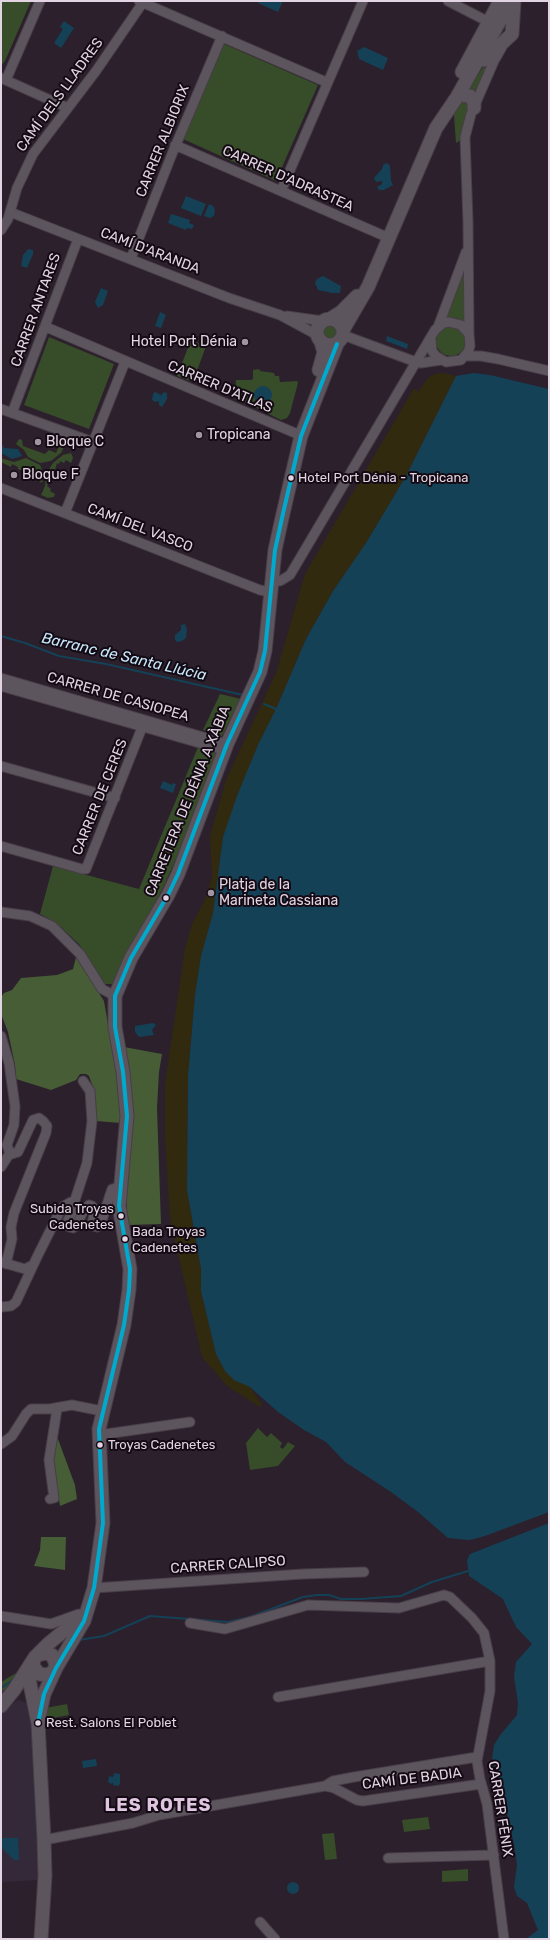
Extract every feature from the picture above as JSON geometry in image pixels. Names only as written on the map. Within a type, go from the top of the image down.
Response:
[{"type":"street","points":[[40,1],[3,79],[68,108]]},
{"type":"street","points":[[142,1],[326,82]]},
{"type":"street","name":"CAMÍ DELS LLADRES","points":[[1,230],[8,219],[17,188],[29,160],[68,108],[142,1]]},
{"type":"street","points":[[281,191],[326,82],[362,1]]},
{"type":"street","points":[[448,1],[506,40]]},
{"type":"street","name":"CARRETERA DE DÉNIA A XÀBIA","points":[[1,1706],[30,1688],[52,1671],[79,1630],[94,1588],[103,1523],[99,1435],[102,1411],[124,1325],[131,1276],[119,1206],[127,1116],[123,1072],[115,1027],[115,996],[131,958],[168,895],[178,874],[225,747],[262,666],[270,586],[277,539],[305,425],[341,336],[365,294],[370,278],[452,92],[494,31],[500,1]]},
{"type":"street","name":"CARRETERA DE DÉNIA A XÀBIA","points":[[442,117],[457,97],[511,1]]},
{"type":"street","points":[[341,336],[421,363],[441,360],[456,362],[465,356],[470,346],[464,137],[474,108],[494,31],[514,1]]},
{"type":"street","points":[[494,31],[512,34],[506,40],[497,41],[494,31]]},
{"type":"street","name":"CARRER ALBIORIX","points":[[131,258],[175,145],[222,36]]},
{"type":"street","points":[[457,97],[461,95],[470,96],[474,102],[474,108]]},
{"type":"street","name":"CARRER D'ADRASTEA","points":[[175,145],[388,238]]},
{"type":"street","name":"CAMÍ D'ARANDA","points":[[10,212],[131,258],[229,298],[280,315],[327,320]]},
{"type":"street","name":"CARRER ANTARES","points":[[12,413],[46,327],[78,239]]},
{"type":"street","points":[[270,586],[290,575],[431,339],[438,326],[468,247]]},
{"type":"street","name":"CARRETERA DE DÉNIA A XÀBIA","points":[[327,320],[349,306],[370,278]]},
{"type":"street","name":"CAMÍ D'ARANDA","points":[[280,315],[319,339]]},
{"type":"street","points":[[327,320],[338,322],[341,336],[328,346],[319,339],[318,327],[327,320]]},
{"type":"street","points":[[438,326],[455,323],[461,325],[469,334]]},
{"type":"street","name":"CARRER D'ATLAS","points":[[46,327],[296,434]]},
{"type":"street","name":"CARRETERA DE DÉNIA A XÀBIA","points":[[292,476],[292,456],[296,434],[323,359],[324,352],[319,339]]},
{"type":"street","points":[[431,339],[432,351],[441,360]]},
{"type":"street","points":[[470,346],[481,356]]},
{"type":"street","points":[[465,356],[481,356],[549,371]]},
{"type":"street","points":[[65,513],[125,362]]},
{"type":"street","points":[[1,409],[93,442]]},
{"type":"street","name":"CAMÍ DEL VASCO","points":[[1,488],[260,590],[270,586]]},
{"type":"street","name":"CARRER DE CASIOPEA","points":[[1,678],[225,747]]},
{"type":"street","name":"CARRER DE CASIOPEA","points":[[1,686],[144,723]]},
{"type":"street","name":"CARRER DE CERES","points":[[1,846],[86,869],[144,723]]},
{"type":"street","points":[[1,766],[115,798]]},
{"type":"street","points":[[1,912],[30,916],[52,926],[80,954],[102,989],[115,996]]},
{"type":"street","points":[[1,1036],[8,1063],[15,1106],[14,1125],[7,1145],[10,1153]]},
{"type":"street","points":[[83,1081],[91,1096],[91,1126],[87,1163],[74,1203],[75,1209],[67,1222],[69,1227],[75,1227],[84,1209],[89,1205],[94,1207],[95,1210],[92,1224],[93,1226],[97,1227],[101,1223],[112,1189],[120,1187]]},
{"type":"street","points":[[10,1153],[12,1154],[18,1152],[34,1120],[39,1118],[44,1121],[47,1126],[46,1133],[14,1213],[11,1227],[12,1239],[4,1263],[25,1269],[33,1265]]},
{"type":"street","points":[[1,1166],[10,1153]]},
{"type":"street","points":[[1,1307],[14,1305],[60,1211],[68,1203],[74,1203]]},
{"type":"street","points":[[1,1444],[12,1436],[28,1411],[35,1408],[57,1409],[72,1406],[102,1411]]},
{"type":"street","points":[[50,1499],[54,1498],[49,1460],[57,1409]]},
{"type":"street","points":[[99,1435],[190,1422]]},
{"type":"street","name":"CARRER CALIPSO","points":[[94,1588],[303,1574],[364,1572]]},
{"type":"street","name":"CARRER FÈNIX","points":[[190,1623],[225,1629],[308,1605],[399,1608],[444,1595],[450,1597],[472,1618],[484,1634],[490,1661],[489,1696],[477,1757],[481,1784],[487,1804],[504,1939]]},
{"type":"street","points":[[1,1616],[51,1624],[79,1614],[89,1605]]},
{"type":"street","name":"CARRETERA DE DÉNIA A XÀBIA","points":[[1,1706],[14,1690],[33,1661],[48,1644],[76,1622],[89,1605]]},
{"type":"street","points":[[38,1723],[43,1697],[55,1662],[52,1656],[45,1653],[33,1661],[29,1676],[30,1688],[38,1723],[44,1840],[45,1876],[41,1939]]},
{"type":"street","points":[[33,1661],[39,1674],[52,1671]]},
{"type":"street","points":[[278,1697],[490,1661]]},
{"type":"street","name":"CAMÍ DE BADIA","points":[[44,1840],[132,1823],[159,1815],[325,1786],[340,1780],[477,1757]]},
{"type":"street","name":"CAMÍ DE BADIA","points":[[325,1786],[334,1788],[357,1800],[363,1801],[481,1784]]},
{"type":"street","points":[[388,1858],[494,1855]]},
{"type":"street","points":[[260,1922],[275,1939]]},
{"type":"shaded area","points":[[18,1700],[27,1703],[33,1716],[40,1880],[1,1882],[1,1713]]},
{"type":"green space","points":[[1,1],[31,1],[5,61],[1,66]]},
{"type":"green space","points":[[224,44],[318,85],[276,181],[183,139]]},
{"type":"green space","points":[[491,56],[476,95],[467,90]]},
{"type":"green space","points":[[462,97],[471,104],[464,122],[461,140],[456,143],[454,116],[451,112]]},
{"type":"green space","points":[[464,269],[464,323],[456,318],[444,319]]},
{"type":"green space","points":[[330,324],[337,329],[338,332],[333,339],[330,340],[323,335],[322,332],[327,325]]},
{"type":"green space","points":[[451,326],[462,330],[466,341],[462,352],[451,356],[440,352],[436,341],[440,330]]},
{"type":"green space","points":[[49,337],[114,364],[89,429],[24,405]]},
{"type":"green space","points":[[191,340],[206,346],[193,382],[177,376]]},
{"type":"green space","points":[[259,369],[260,371],[274,373],[275,376],[279,376],[280,382],[297,381],[298,383],[290,413],[287,418],[281,420],[243,401],[241,395],[235,391],[236,380],[251,380],[253,379],[253,370]]},
{"type":"green space","points":[[19,439],[22,440],[23,446],[45,454],[49,450],[56,453],[60,444],[65,445],[61,453],[51,461],[40,463],[28,457],[24,450],[16,444]]},
{"type":"green space","points":[[71,453],[73,458],[71,463],[66,460],[64,463],[60,461],[59,464],[57,463],[55,470],[52,469],[49,475],[51,477],[46,483],[51,489],[50,491],[55,494],[54,497],[48,498],[41,495],[45,486],[46,474],[53,463],[63,455]]},
{"type":"green space","points":[[1,458],[14,462],[26,458],[40,465],[44,474],[42,483],[32,476],[31,479],[27,477],[28,473],[18,469],[18,467],[12,464],[11,467],[1,462]]},
{"type":"green space","points":[[220,694],[241,699],[222,736],[203,730]]},
{"type":"green space","points":[[198,747],[215,752],[216,754],[182,845],[164,886],[114,982],[112,984],[105,984],[79,944],[55,922],[40,914],[53,866],[139,889]]},
{"type":"green space","points":[[76,957],[104,1001],[116,1071],[121,1123],[96,1121],[94,1090],[89,1076],[86,1074],[80,1074],[76,1080],[51,1090],[16,1079],[15,1065],[8,1032],[1,1014],[1,997],[4,993],[12,990],[21,978],[57,975],[73,969]]},
{"type":"green space","points":[[124,1047],[162,1054],[159,1072],[157,1108],[161,1224],[129,1225],[127,1222]]},
{"type":"green space","points":[[258,1428],[267,1437],[271,1433],[282,1443],[280,1447],[283,1449],[288,1442],[295,1446],[278,1466],[250,1470],[246,1443]]},
{"type":"green space","points":[[55,1431],[75,1485],[77,1499],[60,1506],[52,1458]]},
{"type":"green space","points":[[41,1537],[66,1537],[65,1570],[34,1566],[40,1550]]},
{"type":"green space","points":[[16,1673],[11,1686],[1,1692],[1,1682]]},
{"type":"green space","points":[[67,1704],[69,1715],[47,1719],[45,1708]]},
{"type":"green space","points":[[428,1817],[430,1829],[404,1832],[402,1820]]},
{"type":"green space","points":[[334,1833],[337,1859],[325,1860],[322,1834]]},
{"type":"green space","points":[[468,1869],[468,1881],[442,1882],[442,1871]]},
{"type":"sand","name":"Platja de la Marineta Cassiana","points":[[443,373],[456,376],[406,476],[366,543],[333,591],[306,639],[276,709],[258,745],[223,837],[213,913],[201,956],[195,995],[188,1076],[187,1190],[201,1269],[201,1291],[216,1354],[225,1371],[250,1387],[262,1405],[260,1407],[227,1386],[202,1357],[170,1220],[165,1139],[165,1084],[185,948],[192,924],[205,900],[210,884],[212,874],[210,836],[226,780],[276,673],[305,574],[414,388],[418,392],[428,378],[434,374]]},
{"type":"water","points":[[258,1],[283,1],[278,12],[258,3]]},
{"type":"water","points":[[64,21],[74,28],[61,48],[54,43],[63,29],[60,27]]},
{"type":"water","points":[[364,47],[388,58],[383,70],[359,59],[357,51]]},
{"type":"water","points":[[387,163],[390,166],[391,181],[393,185],[384,190],[379,190],[377,187],[382,184],[382,181],[376,182],[374,178],[382,169],[383,165]]},
{"type":"water","points":[[186,196],[206,204],[201,216],[181,208]]},
{"type":"water","points":[[209,204],[213,206],[215,210],[214,216],[210,218],[204,216]]},
{"type":"water","points":[[171,214],[190,220],[189,223],[194,225],[192,229],[187,228],[186,230],[168,223]]},
{"type":"water","points":[[28,249],[33,250],[33,254],[27,268],[21,266],[23,255]]},
{"type":"water","points":[[323,276],[341,286],[340,293],[318,290],[315,283],[317,279]]},
{"type":"water","points":[[101,288],[108,291],[103,305],[98,308],[95,302]]},
{"type":"water","points":[[160,312],[166,315],[161,328],[155,326]]},
{"type":"water","points":[[387,336],[408,344],[407,349],[386,341]]},
{"type":"water","points":[[474,373],[490,375],[549,389],[549,1512],[485,1536],[470,1540],[448,1538],[418,1512],[391,1492],[345,1462],[326,1442],[304,1430],[278,1412],[250,1387],[234,1380],[225,1371],[216,1354],[201,1291],[201,1269],[187,1190],[188,1076],[195,995],[201,956],[213,913],[223,837],[237,796],[258,745],[276,709],[306,639],[333,591],[366,543],[406,476],[456,376]]},
{"type":"water","points":[[263,386],[269,389],[272,395],[269,401],[263,404],[257,401],[254,395],[257,389]]},
{"type":"water","points":[[155,392],[161,395],[164,392],[167,393],[167,399],[162,407],[159,405],[159,401],[155,402],[152,400]]},
{"type":"water","points":[[3,444],[4,448],[18,449],[22,456],[12,459],[1,453]]},
{"type":"water","points":[[185,624],[187,629],[186,638],[177,642],[175,640],[175,635],[181,630],[181,625]]},
{"type":"water","points":[[163,781],[172,785],[173,783],[176,784],[173,793],[160,788]]},
{"type":"water","points":[[153,1023],[156,1025],[152,1030],[154,1035],[139,1037],[135,1032],[135,1026]]},
{"type":"water","points":[[549,1523],[549,1939],[526,1939],[538,1930],[527,1903],[517,1896],[514,1887],[517,1865],[514,1844],[500,1783],[492,1758],[494,1745],[517,1715],[518,1703],[514,1677],[516,1662],[532,1644],[516,1627],[503,1599],[469,1576],[467,1560],[470,1554]]},
{"type":"water","points":[[96,1759],[97,1766],[83,1768],[82,1761]]},
{"type":"water","points":[[114,1773],[120,1774],[120,1784],[118,1786],[113,1785],[113,1782],[111,1784],[108,1782],[109,1776],[113,1777]]},
{"type":"water","points":[[1,1838],[18,1838],[19,1860],[14,1860],[1,1847]]},
{"type":"water","points":[[293,1882],[297,1884],[299,1888],[297,1892],[293,1894],[289,1892],[287,1888],[289,1884]]},
{"type":"waterway","name":"Barranc de Santa Llúcia","points":[[1,636],[25,643],[59,656],[106,664],[243,695]]},
{"type":"waterway","name":"Barranc de Santa Llúcia","points":[[264,704],[276,709]]},
{"type":"waterway","points":[[79,1640],[104,1636],[150,1616],[228,1622],[250,1617],[303,1597],[329,1595],[341,1599],[361,1599],[401,1596],[432,1582],[468,1571]]},
{"type":"waterway","points":[[1,1688],[13,1680]]},
{"type":"transit line","points":[[38,1723],[44,1694],[56,1668],[84,1621],[94,1588],[103,1523],[99,1429],[124,1325],[129,1290],[130,1269],[119,1206],[127,1116],[123,1072],[115,1027],[115,996],[131,958],[168,895],[178,874],[227,744],[260,672],[265,651],[275,550],[301,436],[337,344]]},
{"type":"place","name":"Hotel Port Dénia","points":[[245,342]]},
{"type":"place","name":"Tropicana","points":[[199,435]]},
{"type":"place","name":"Bloque C","points":[[38,442]]},
{"type":"place","name":"Bloque F","points":[[14,475]]},
{"type":"place","name":"Hotel Port Dénia - Tropicana","points":[[291,478]]},
{"type":"place","name":"Platja de la Marineta Cassiana","points":[[211,893]]},
{"type":"place","name":"Subida Troyas Cadenetes","points":[[121,1216]]},
{"type":"place","name":"Bada Troyas Cadenetes","points":[[125,1239]]},
{"type":"place","name":"Troyas Cadenetes","points":[[100,1445]]},
{"type":"place","name":"Rest. Salons El Poblet","points":[[38,1723]]},
{"type":"district","name":"LES ROTES","points":[[158,1806]]}]
